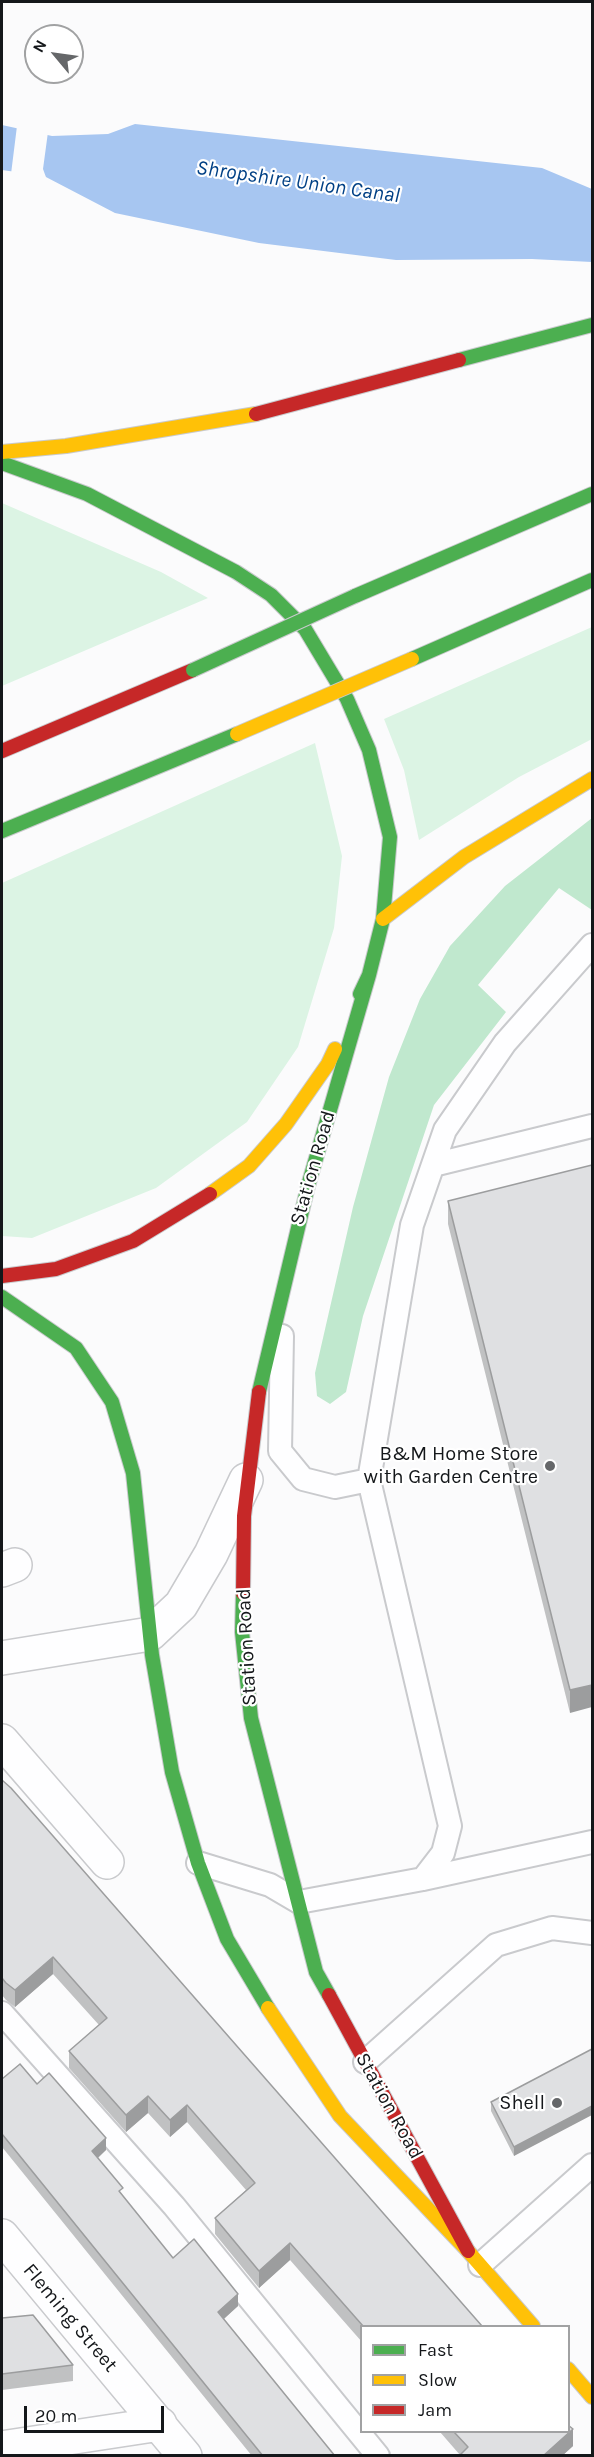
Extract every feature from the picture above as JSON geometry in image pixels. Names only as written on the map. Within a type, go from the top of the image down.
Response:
[{"type":"main road","points":[[2,452],[66,446],[243,417],[592,326]]},
{"type":"main road","points":[[2,463],[87,494],[236,572],[271,596],[305,629],[347,699],[369,750],[390,837],[383,919],[369,975],[328,1064],[286,1124],[249,1166],[206,1197],[133,1241],[56,1269],[2,1276]]},
{"type":"main road","points":[[2,751],[592,494]]},
{"type":"main road","points":[[2,831],[237,734],[592,580]]},
{"type":"main road","points":[[383,919],[464,857],[592,779]]},
{"type":"main road","name":"Station Road","points":[[369,975],[283,1280],[260,1387],[244,1516],[242,1632],[251,1718],[316,1972],[474,2258]]},
{"type":"main road","name":"Station Road","points":[[2,1297],[76,1348],[112,1402],[133,1473],[150,1634],[172,1772],[198,1863],[227,1939],[279,2028],[340,2116],[474,2258],[532,2325]]},
{"type":"main road","points":[[570,2371],[592,2397]]},
{"type":"street","points":[[2,1658],[150,1634],[181,1605],[212,1554],[250,1471]]},
{"type":"street","points":[[2,1741],[107,1862]]},
{"type":"street","name":"Fleming Street","points":[[2,2236],[185,2456]]},
{"type":"street","points":[[2,2448],[160,2424]]},
{"type":"lane","points":[[423,1879],[443,1853],[450,1826],[369,1479],[412,1225],[445,1130],[505,1043],[592,945]]},
{"type":"lane","points":[[432,1165],[592,1126]]},
{"type":"lane","points":[[283,1280],[280,1451],[303,1479],[335,1487],[369,1479]]},
{"type":"lane","points":[[198,1863],[270,1885],[299,1902],[423,1879],[592,1842]]},
{"type":"lane","points":[[365,2062],[496,1945],[552,1928],[592,1933]]},
{"type":"lane","points":[[2,2013],[174,2206],[378,2456]]},
{"type":"lane","points":[[474,2258],[592,2165]]},
{"type":"green space","points":[[2,503],[161,572],[208,598],[2,686]]},
{"type":"green space","points":[[592,627],[592,739],[519,777],[419,840],[404,770],[384,719]]},
{"type":"green space","points":[[315,743],[342,856],[334,928],[298,1047],[247,1122],[156,1188],[32,1238],[2,1236],[2,883]]},
{"type":"green space","points":[[592,818],[592,910],[559,888],[478,985],[506,1012],[434,1105],[363,1316],[346,1392],[330,1404],[317,1396],[315,1373],[353,1207],[389,1077],[420,999],[450,946],[505,886]]},
{"type":"water","name":"Shropshire Union Canal","points":[[135,124],[542,168],[592,189],[592,262],[532,259],[396,260],[259,243],[115,213],[44,176],[2,170],[2,125],[52,136],[108,134]]},
{"type":"pier","points":[[17,126],[48,132],[43,169],[47,180],[11,174]]},
{"type":"building","name":"B&M Home Store with Garden Centre","points":[[592,1165],[592,1685],[570,1690],[448,1201]]},
{"type":"building","points":[[2,1780],[481,2325],[362,2325],[290,2243],[259,2271],[215,2218],[255,2183],[187,2105],[170,2120],[148,2096],[126,2115],[69,2051],[107,2018],[53,1957],[15,1990],[2,1978]]},
{"type":"building","points":[[592,2049],[592,2106],[514,2147],[491,2102]]},
{"type":"building","points":[[20,2064],[37,2084],[49,2073],[106,2138],[92,2151],[123,2188],[119,2191],[173,2258],[194,2239],[238,2294],[218,2312],[335,2456],[263,2456],[2,2134],[2,2079]]},
{"type":"building","points":[[33,2315],[73,2365],[2,2374],[2,2318]]},
{"type":"building","points":[[455,2433],[569,2433],[543,2456],[459,2456],[468,2447]]},
{"type":"traffic: fast","points":[[459,360],[592,325]]},
{"type":"traffic: fast","points":[[2,463],[87,494],[236,572],[271,595],[305,629],[347,699],[369,750],[390,837],[383,919],[369,975],[360,994]]},
{"type":"traffic: fast","points":[[355,596],[592,494]]},
{"type":"traffic: fast","points":[[412,659],[592,580]]},
{"type":"traffic: fast","points":[[193,670],[355,596]]},
{"type":"traffic: fast","points":[[2,831],[237,734]]},
{"type":"traffic: fast","points":[[259,1392],[308,1186],[369,975]]},
{"type":"traffic: fast","points":[[2,1297],[76,1348],[112,1402],[133,1473],[152,1655],[172,1772],[198,1863],[227,1939],[268,2008]]},
{"type":"traffic: fast","points":[[243,1593],[242,1632],[251,1718],[316,1972],[329,1995]]},
{"type":"traffic: slow","points":[[2,452],[66,446],[256,414]]},
{"type":"traffic: slow","points":[[237,734],[412,659]]},
{"type":"traffic: slow","points":[[383,919],[464,857],[592,779]]},
{"type":"traffic: slow","points":[[210,1194],[249,1166],[286,1124],[328,1064],[335,1049]]},
{"type":"traffic: slow","points":[[268,2008],[340,2116],[468,2251],[532,2325]]},
{"type":"traffic: slow","points":[[570,2371],[592,2397]]},
{"type":"traffic: jam","points":[[256,414],[459,360]]},
{"type":"traffic: jam","points":[[2,751],[193,670]]},
{"type":"traffic: jam","points":[[2,1276],[56,1269],[133,1241],[210,1194]]},
{"type":"traffic: jam","points":[[243,1593],[244,1516],[259,1392]]},
{"type":"traffic: jam","points":[[329,1995],[468,2251]]},
{"type":"place","name":"B&M Home Store with Garden Centre","points":[[550,1466]]},
{"type":"place","name":"Shell","points":[[557,2103]]}]
